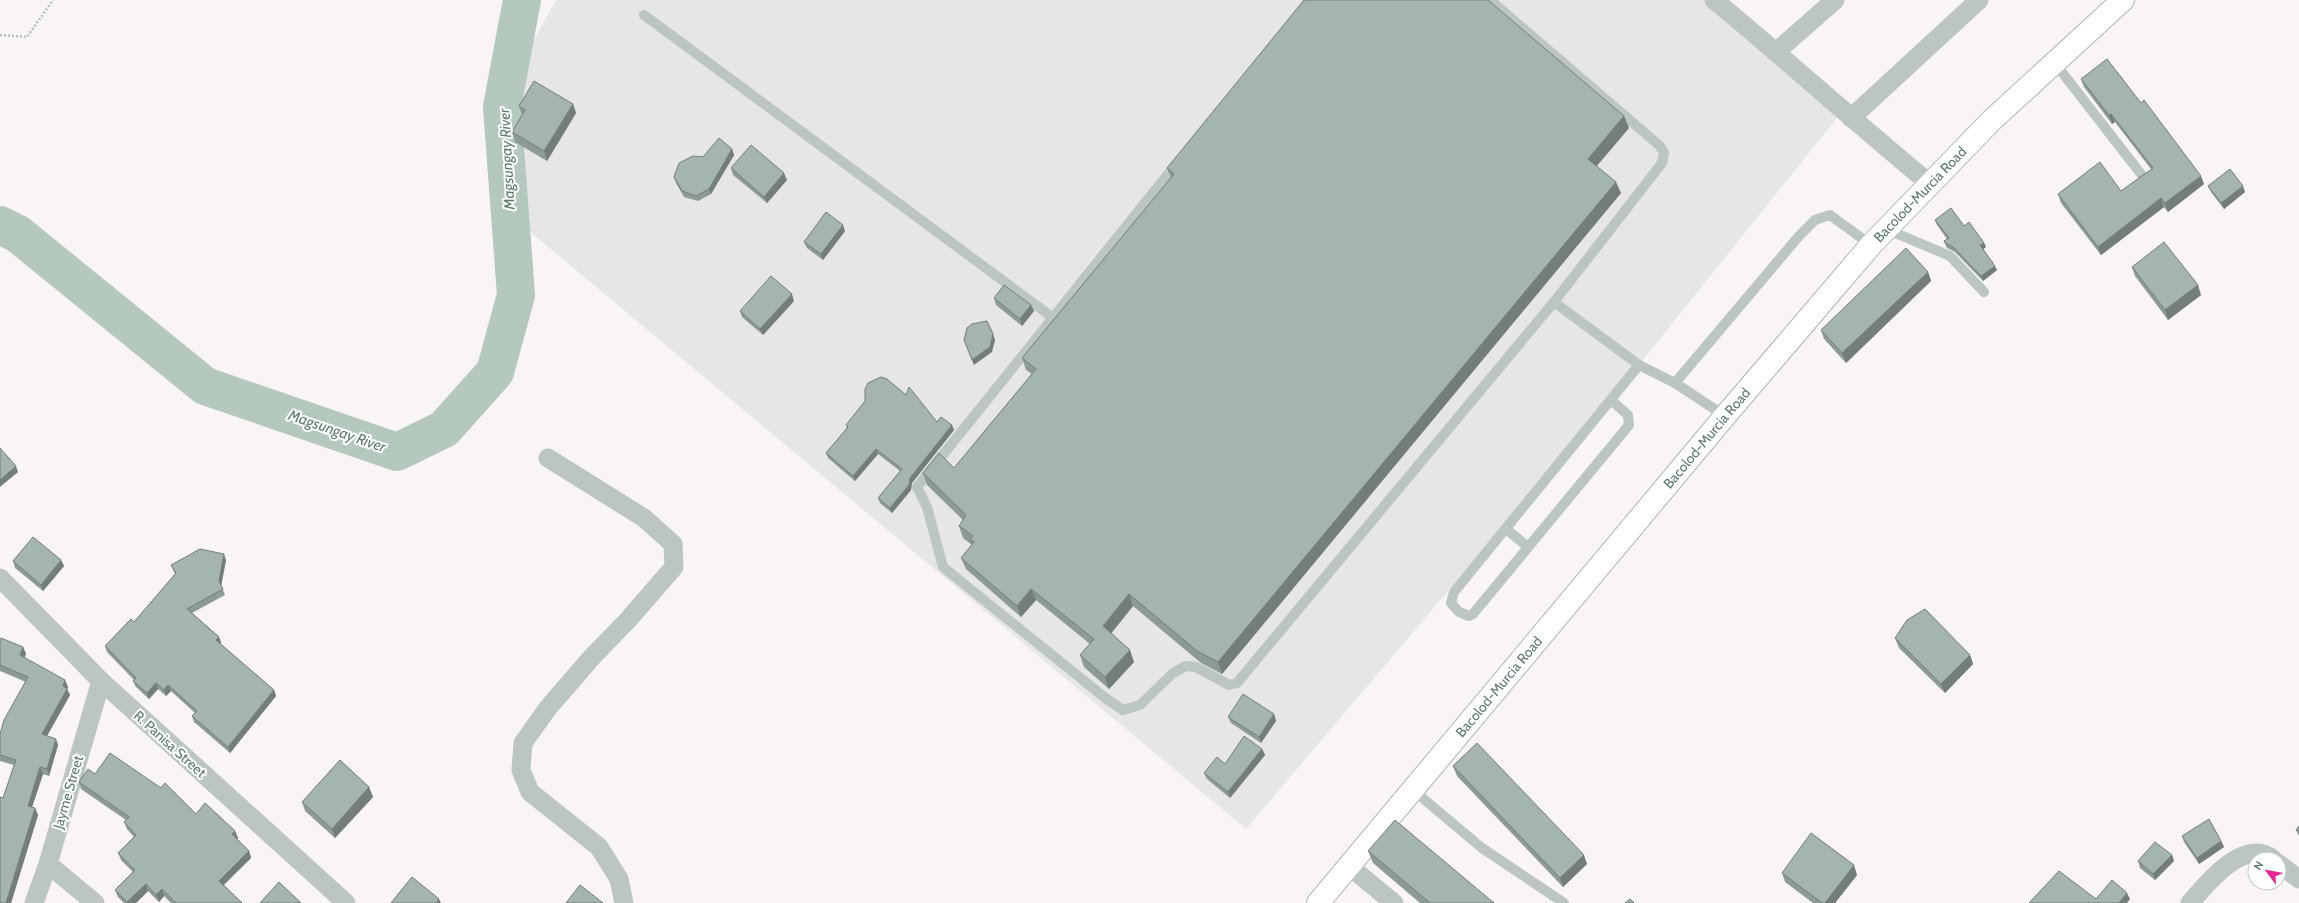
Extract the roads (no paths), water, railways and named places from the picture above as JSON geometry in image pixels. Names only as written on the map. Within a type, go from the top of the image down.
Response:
[{"type":"main road","name":"Bacolod-Murcia Road","points":[[1318,903],[1725,416],[1871,245],[1929,183],[1992,120],[2123,0]]},
{"type":"street","points":[[1714,0],[1777,51],[1851,118],[1929,183]]},
{"type":"street","points":[[1777,51],[1835,0]]},
{"type":"street","points":[[1851,118],[1979,0]]},
{"type":"street","points":[[548,458],[644,518],[673,544],[674,567],[628,620],[587,662],[548,708],[524,743],[521,770],[530,792],[599,847],[619,879],[624,903]]},
{"type":"street","name":"R. Panisa Street","points":[[0,578],[101,681],[346,903]]},
{"type":"street","name":"Jayme Street","points":[[34,903],[48,864],[101,681]]},
{"type":"street","points":[[2190,903],[2209,881],[2231,862],[2247,855]]},
{"type":"street","points":[[48,864],[95,903]]},
{"type":"street","points":[[1349,866],[1394,903]]},
{"type":"street","points":[[2287,870],[2299,879]]},
{"type":"lane","points":[[1186,152],[917,487],[927,507],[943,567],[1104,697],[1123,710],[1140,705],[1173,673],[1186,666],[1196,667],[1229,686],[1237,683],[1554,302],[1662,163],[1664,154],[1660,146],[1490,0]]},
{"type":"lane","points":[[644,15],[1052,317]]},
{"type":"lane","points":[[2054,62],[2141,174]]},
{"type":"lane","points":[[1675,384],[1799,236],[1815,220],[1830,215],[1871,245]]},
{"type":"lane","points":[[1886,229],[1950,256],[1984,292]]},
{"type":"lane","points":[[1554,302],[1639,365],[1675,384],[1725,416]]},
{"type":"lane","points":[[1610,400],[1628,415],[1629,425],[1527,546],[1473,614],[1468,616],[1459,612],[1451,603],[1454,592],[1506,529],[1610,400],[1639,365]]},
{"type":"lane","points":[[1506,529],[1527,546]]},
{"type":"lane","points":[[1413,790],[1482,848],[1564,903]]},
{"type":"waterway","name":"Magsungay River","points":[[0,225],[18,234],[205,386],[397,452],[444,429],[495,372],[516,295],[502,107],[522,0]]}]
